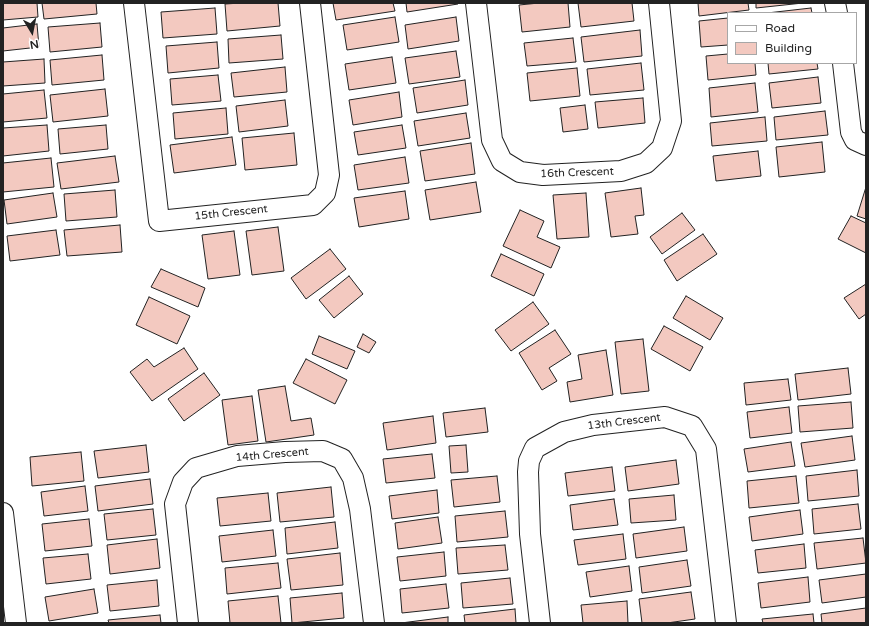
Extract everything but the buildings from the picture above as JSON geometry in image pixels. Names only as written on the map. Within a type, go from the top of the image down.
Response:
[{"type":"street","name":"15th Crescent","points":[[134,3],[160,221],[313,205],[325,193],[329,175],[310,3]]},
{"type":"street","name":"16th Crescent","points":[[476,3],[492,140],[502,161],[520,172],[543,175],[621,171],[646,163],[662,148],[671,121],[659,3]]},
{"type":"street","points":[[842,64],[851,132],[855,140],[866,145]]},
{"type":"street","name":"13th Crescent","points":[[540,623],[530,534],[528,472],[529,461],[535,448],[564,432],[593,425],[665,417],[692,426],[706,449],[726,623]]},
{"type":"street","name":"14th Crescent","points":[[188,623],[175,504],[183,482],[196,468],[237,456],[285,452],[323,452],[342,460],[353,478],[360,509],[374,623]]},
{"type":"street","points":[[3,513],[16,623]]}]
